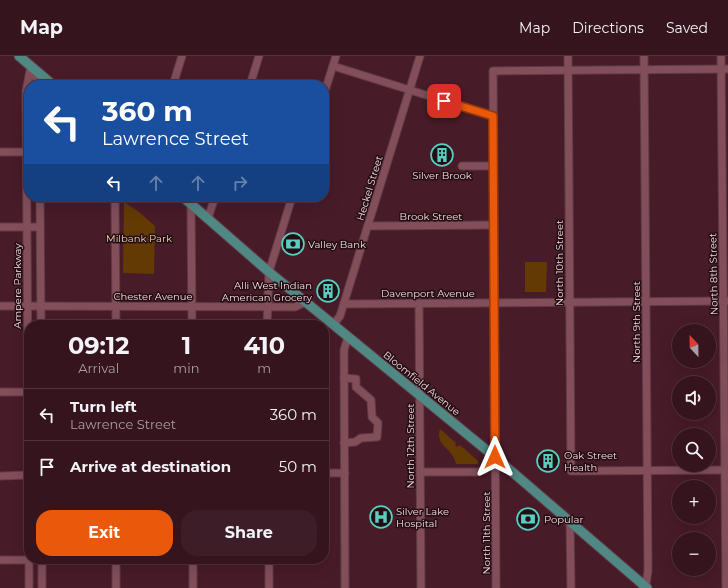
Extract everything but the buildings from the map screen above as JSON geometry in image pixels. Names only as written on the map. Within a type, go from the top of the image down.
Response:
[{"type":"main road","points":[[19,56],[47,80]]},
{"type":"main road","name":"Bloomfield Avenue","points":[[189,202],[327,320]]},
{"type":"main road","name":"Bloomfield Avenue","points":[[329,322],[420,394],[495,457],[645,588]]},
{"type":"street","points":[[175,80],[182,56]]},
{"type":"street","points":[[252,80],[259,56]]},
{"type":"street","points":[[328,80],[333,66],[334,56]]},
{"type":"street","name":"Heckel Street","points":[[333,325],[340,316],[344,304],[420,56]]},
{"type":"street","name":"North 10th Street","points":[[568,56],[571,471],[647,470]]},
{"type":"street","name":"North 9th Street","points":[[644,56],[648,571],[645,588]]},
{"type":"street","name":"North 8th Street","points":[[721,56],[725,69],[726,588]]},
{"type":"street","points":[[31,66],[36,80]]},
{"type":"street","name":"Ampere Parkway","points":[[28,80],[31,66]]},
{"type":"street","points":[[333,66],[493,116]]},
{"type":"street","points":[[568,70],[725,69]]},
{"type":"street","name":"North 11th Street","points":[[496,588],[493,71],[568,70]]},
{"type":"street","points":[[0,152],[24,152]]},
{"type":"street","points":[[462,166],[493,166]]},
{"type":"street","name":"Ampere Parkway","points":[[27,202],[28,320]]},
{"type":"street","points":[[40,202],[41,320]]},
{"type":"street","points":[[115,202],[116,320]]},
{"type":"street","points":[[208,218],[213,202]]},
{"type":"street","points":[[267,320],[269,272],[290,202]]},
{"type":"street","points":[[191,204],[192,320]]},
{"type":"street","name":"Brook Street","points":[[368,226],[494,225]]},
{"type":"street","points":[[0,227],[40,227]]},
{"type":"street","name":"Davenport Avenue","points":[[344,304],[726,301]]},
{"type":"street","name":"Chester Avenue","points":[[0,306],[267,307],[295,306],[306,302]]},
{"type":"street","name":"North 12th Street","points":[[420,303],[421,588]]},
{"type":"street","points":[[345,588],[344,350],[348,337]]},
{"type":"street","points":[[344,378],[356,379],[356,387],[372,400],[372,417],[378,423],[377,437],[361,438],[355,442],[344,443]]},
{"type":"street","points":[[0,392],[24,392]]},
{"type":"street","points":[[420,472],[477,472],[484,470],[495,457]]},
{"type":"street","points":[[647,470],[726,470]]},
{"type":"street","points":[[329,473],[344,473]]},
{"type":"street","points":[[0,476],[24,475]]},
{"type":"street","points":[[570,522],[571,588]]},
{"type":"street","points":[[0,560],[24,559]]},
{"type":"street","points":[[29,564],[29,588]]},
{"type":"street","points":[[42,564],[42,588]]},
{"type":"street","points":[[116,564],[116,588]]},
{"type":"street","points":[[193,564],[193,588]]},
{"type":"street","points":[[269,564],[270,588]]},
{"type":"green space","name":"Milbank Park","points":[[124,202],[139,212],[155,226],[154,274],[123,273]]},
{"type":"green space","points":[[525,262],[547,262],[546,292],[525,292]]},
{"type":"green space","points":[[440,429],[456,443],[455,445],[457,447],[460,445],[478,461],[478,464],[456,464],[452,454],[440,440]]},
{"type":"place","name":"Silver Brook","points":[[442,155]]},
{"type":"place","name":"Valley Bank","points":[[293,244]]},
{"type":"place","name":"Alli West Indian American Grocery","points":[[328,291]]},
{"type":"place","name":"Oak Street Health","points":[[548,461]]},
{"type":"place","name":"Silver Lake Hospital","points":[[381,517]]},
{"type":"place","name":"Popular","points":[[528,519]]},
{"type":"route","points":[[444,101],[493,116],[495,457]]}]
